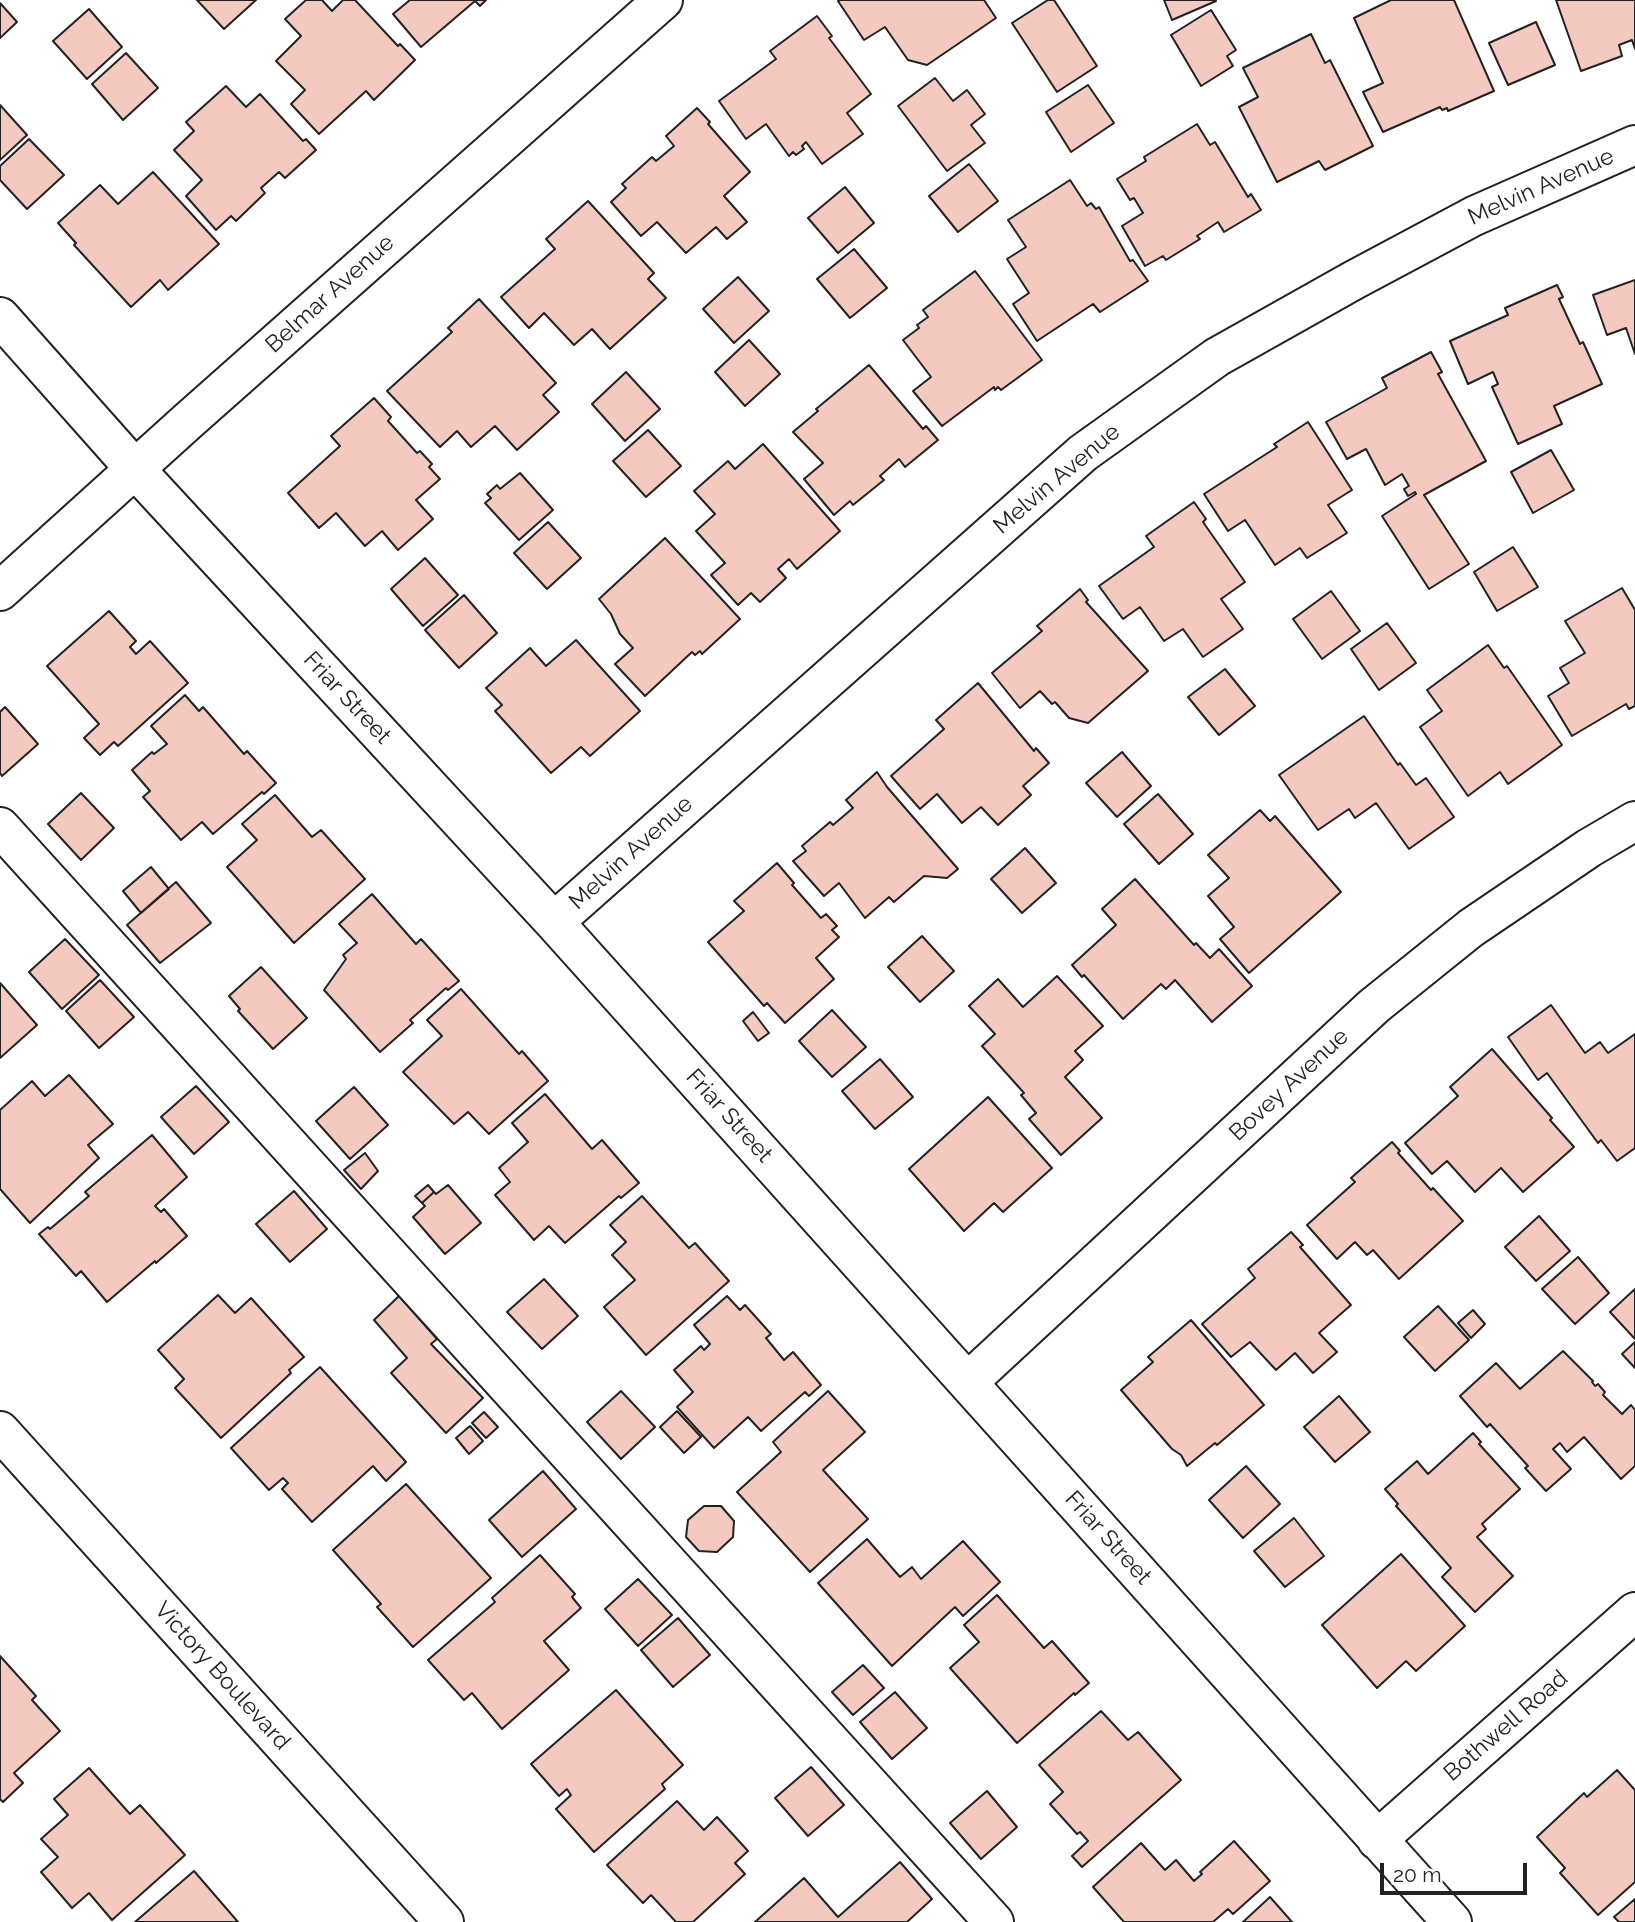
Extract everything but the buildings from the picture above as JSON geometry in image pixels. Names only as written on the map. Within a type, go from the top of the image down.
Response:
[{"type":"street","name":"Belmar Avenue","points":[[0,591],[663,0]]},
{"type":"street","name":"Melvin Avenue","points":[[554,922],[1083,453],[1217,357],[1354,280],[1474,216],[1635,145]]},
{"type":"street","name":"Friar Street","points":[[0,317],[135,469],[554,922],[1452,1922]]},
{"type":"street","name":"Bovey Avenue","points":[[968,1381],[1374,1006],[1471,928],[1589,848],[1635,821]]},
{"type":"street","points":[[0,827],[994,1922]]},
{"type":"street","name":"Victory Boulevard","points":[[0,1431],[444,1922]]},
{"type":"street","name":"Bothwell Road","points":[[1377,1840],[1635,1612]]}]
